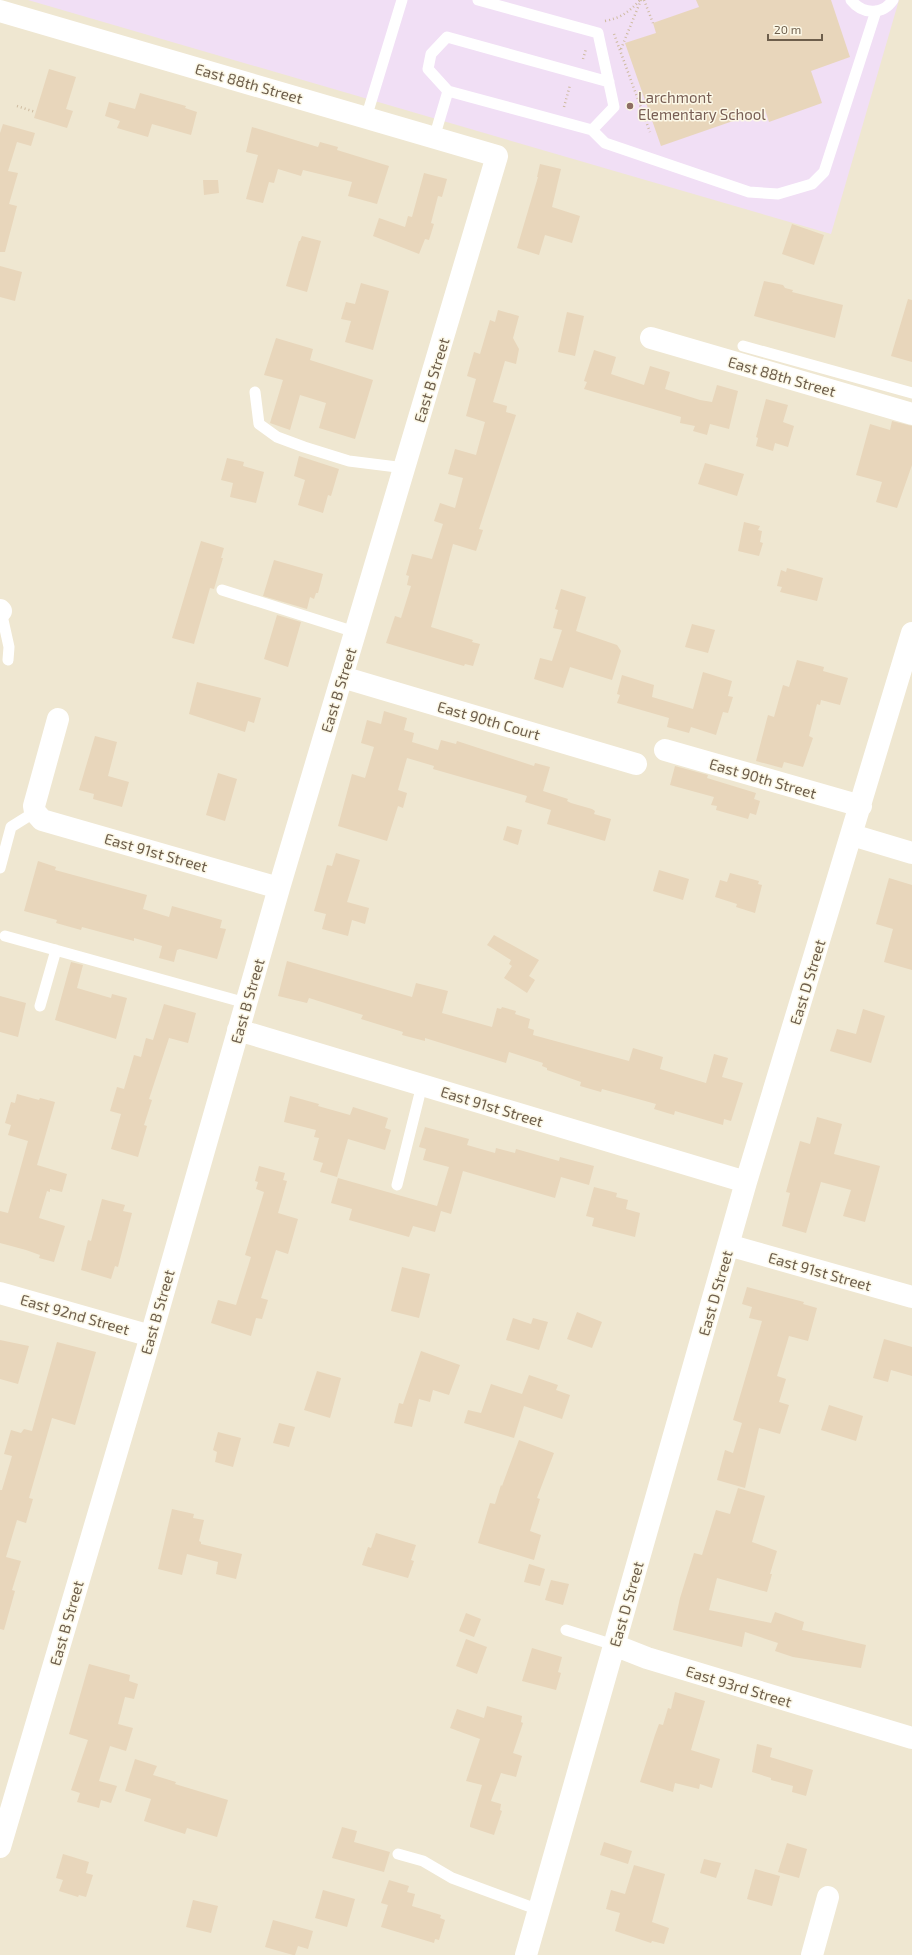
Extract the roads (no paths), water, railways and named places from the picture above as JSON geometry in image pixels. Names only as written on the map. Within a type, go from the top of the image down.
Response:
[{"type":"street","name":"East 88th Street","points":[[0,11],[497,156]]},
{"type":"street","name":"East B Street","points":[[0,1846],[151,1336],[279,888],[497,156]]},
{"type":"street","name":"East 88th Street","points":[[651,338],[912,414]]},
{"type":"street","name":"East D Street","points":[[526,1955],[746,1182],[861,806],[912,633]]},
{"type":"street","name":"East 90th Court","points":[[342,677],[636,764]]},
{"type":"street","points":[[35,812],[34,806],[58,719]]},
{"type":"street","name":"East 90th Street","points":[[665,750],[861,806]]},
{"type":"street","name":"East 91st Street","points":[[35,812],[42,820],[279,888]]},
{"type":"street","points":[[852,835],[912,853]]},
{"type":"street","name":"East 91st Street","points":[[238,1030],[746,1182]]},
{"type":"street","name":"East 91st Street","points":[[728,1246],[912,1297]]},
{"type":"street","name":"East 92nd Street","points":[[0,1293],[151,1336]]},
{"type":"street","name":"East 93rd Street","points":[[614,1645],[647,1658],[912,1738]]},
{"type":"street","points":[[812,1955],[828,1898]]},
{"type":"lane","points":[[366,118],[402,0]]},
{"type":"lane","points":[[478,0],[598,33],[614,107],[592,130]]},
{"type":"lane","points":[[851,0],[862,9],[876,11],[884,9],[893,0]]},
{"type":"lane","points":[[608,82],[447,37],[431,54],[428,69],[448,91],[592,130],[605,143],[749,192],[778,194],[812,184],[824,172],[876,11]]},
{"type":"lane","points":[[434,138],[448,91]]},
{"type":"lane","points":[[743,346],[912,393]]},
{"type":"lane","points":[[255,392],[259,424],[277,437],[349,461],[405,468]]},
{"type":"lane","points":[[222,590],[355,632]]},
{"type":"lane","points":[[0,611],[9,647],[8,660]]},
{"type":"lane","points":[[0,868],[11,827],[35,812]]},
{"type":"lane","points":[[5,936],[246,1003]]},
{"type":"lane","points":[[40,1006],[56,950]]},
{"type":"lane","points":[[397,1185],[422,1085]]},
{"type":"lane","name":"East 93rd Street","points":[[566,1630],[614,1645]]},
{"type":"lane","points":[[398,1854],[424,1861],[452,1878],[539,1910]]},
{"type":"place","name":"Larchmont Elementary School","points":[[630,106]]}]
